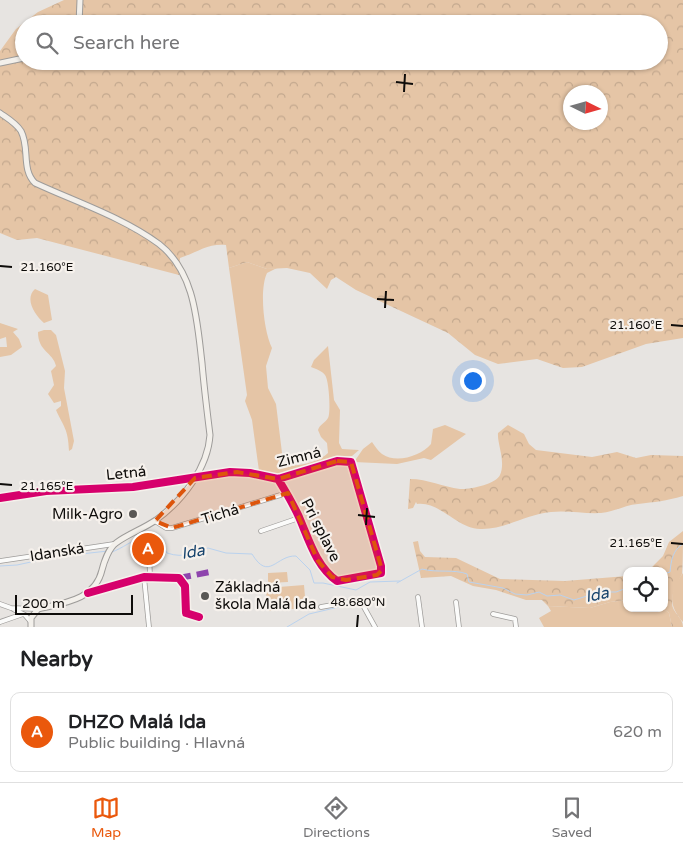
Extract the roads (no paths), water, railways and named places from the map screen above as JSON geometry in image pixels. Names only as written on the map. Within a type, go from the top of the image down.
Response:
[{"type":"main road","points":[[79,15],[80,0]]},
{"type":"main road","points":[[0,63],[15,60]]},
{"type":"main road","points":[[0,113],[20,130],[25,142],[27,168],[35,183],[135,229],[160,245],[177,263],[187,281],[194,302],[206,394],[209,444],[204,461],[195,478],[175,503],[155,521],[114,544],[110,549],[96,586],[88,594],[74,600],[38,609],[31,625]]},
{"type":"street","name":"Zimná","points":[[195,478],[237,472],[262,474],[278,479],[337,461],[350,462]]},
{"type":"street","name":"Pri splave","points":[[278,479],[287,493],[318,561],[337,581],[381,573],[381,566],[350,462]]},
{"type":"street","name":"Letná","points":[[0,498],[46,491],[133,487],[195,478]]},
{"type":"street","name":"Tichá","points":[[155,521],[166,528],[172,528],[287,493]]},
{"type":"street","points":[[261,530],[299,518]]},
{"type":"street","name":"Idanská","points":[[0,561],[114,544]]},
{"type":"street","points":[[149,554],[150,576]]},
{"type":"street","points":[[144,577],[149,627]]},
{"type":"street","points":[[88,594],[144,577],[176,577],[182,580],[186,590],[186,613],[199,617]]},
{"type":"street","points":[[96,586],[101,590]]},
{"type":"street","points":[[418,597],[422,627]]},
{"type":"street","points":[[321,607],[360,600],[375,627]]},
{"type":"street","points":[[456,602],[458,627]]},
{"type":"street","points":[[0,604],[23,614],[31,625]]},
{"type":"street","points":[[11,608],[38,609]]},
{"type":"street","points":[[0,622],[23,614]]},
{"type":"street","points":[[493,614],[515,619],[516,627]]},
{"type":"waterway","name":"Ida","points":[[112,552],[134,540],[147,537],[154,538],[167,553],[173,555],[189,554],[208,548],[226,553],[252,554],[258,562],[268,567],[283,559],[296,556],[310,570],[314,583],[356,590],[370,582],[400,581]]},
{"type":"waterway","name":"Ida","points":[[668,573],[670,572],[675,552],[683,544]]},
{"type":"waterway","name":"Ida","points":[[0,566],[108,551]]},
{"type":"waterway","name":"Ida","points":[[397,583],[422,569],[467,574],[469,582],[503,588],[515,594],[527,595],[539,592],[547,596],[560,595],[574,600],[587,596],[598,597],[604,592],[616,592],[623,589]]},
{"type":"waterway","points":[[287,627],[309,614],[356,603]]},
{"type":"place","name":"Milk-Agro","points":[[133,514]]},
{"type":"place","name":"DHZO Malá Ida","points":[[148,549]]},
{"type":"place","name":"Základná škola Malá Ida","points":[[205,596]]}]
